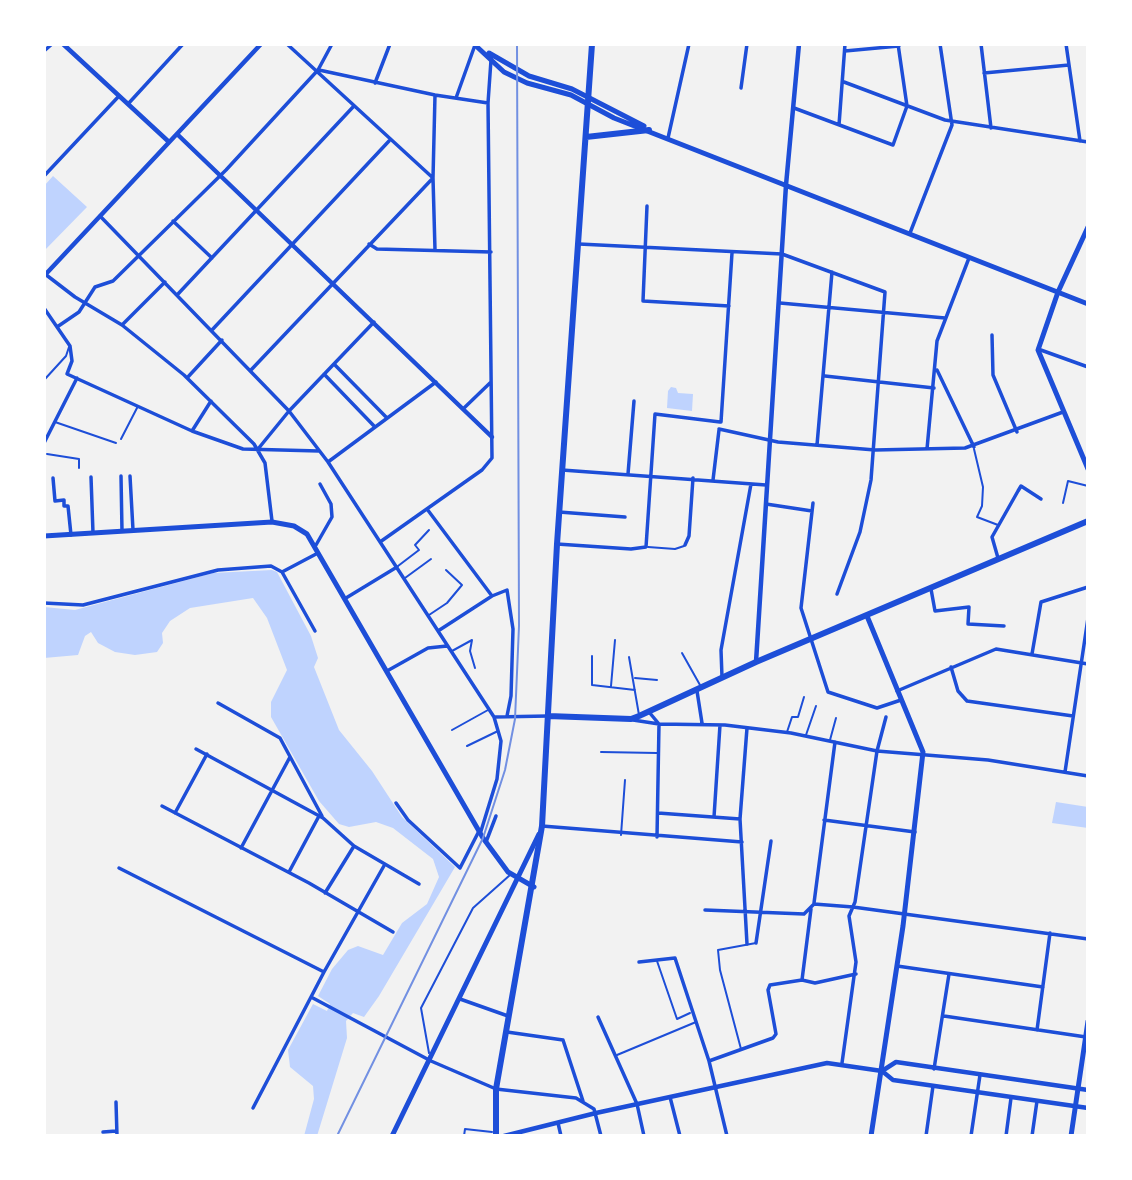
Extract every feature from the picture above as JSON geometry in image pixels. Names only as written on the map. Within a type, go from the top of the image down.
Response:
[{"type":"main road","points":[[475,44],[504,72],[527,83],[590,100]]},
{"type":"main road","points":[[475,44],[529,76],[590,100],[614,118],[1088,304]]},
{"type":"main road","points":[[496,1134],[496,1089],[534,887],[542,827],[559,512],[592,44]]},
{"type":"main road","points":[[586,137],[649,130]]},
{"type":"main road","points":[[1088,227],[1058,292],[1038,349],[1088,469]]},
{"type":"main road","points":[[548,716],[631,719],[722,680],[756,662],[1088,521]]},
{"type":"main road","points":[[44,536],[272,522],[297,528],[316,545],[486,842],[510,874],[534,887]]},
{"type":"main road","points":[[867,616],[923,752],[905,913],[871,1136]]},
{"type":"main road","points":[[392,1136],[431,1061],[542,827]]},
{"type":"main road","points":[[1071,1136],[1088,1021]]},
{"type":"street","points":[[44,51],[52,44]]},
{"type":"street","points":[[63,44],[169,142]]},
{"type":"street","points":[[128,104],[183,44]]},
{"type":"street","points":[[261,44],[45,275],[122,325],[187,378],[258,449],[269,480],[272,522]]},
{"type":"street","points":[[286,44],[318,70],[389,141],[433,178]]},
{"type":"street","points":[[57,327],[87,304],[94,287],[113,281],[220,175],[318,70],[332,44]]},
{"type":"street","points":[[375,83],[390,44]]},
{"type":"street","points":[[456,99],[475,44]]},
{"type":"street","points":[[668,138],[689,44]]},
{"type":"street","points":[[741,88],[747,44]]},
{"type":"street","points":[[756,662],[786,185],[799,44]]},
{"type":"street","points":[[839,125],[845,44]]},
{"type":"street","points":[[910,233],[952,121],[940,44]]},
{"type":"street","points":[[981,44],[991,128]]},
{"type":"street","points":[[1066,44],[1080,141]]},
{"type":"street","points":[[794,108],[892,145],[907,106],[898,45],[845,51]]},
{"type":"street","points":[[380,541],[488,465],[494,449],[488,103],[491,60]]},
{"type":"street","points":[[984,73],[1069,65]]},
{"type":"street","points":[[318,70],[435,95],[488,103]]},
{"type":"street","points":[[844,82],[952,121],[1088,142]]},
{"type":"street","points":[[435,95],[435,250]]},
{"type":"street","points":[[44,176],[119,96]]},
{"type":"street","points":[[178,294],[353,107]]},
{"type":"street","points":[[177,134],[492,437]]},
{"type":"street","points":[[212,330],[294,246],[389,141]]},
{"type":"street","points":[[251,370],[433,178]]},
{"type":"street","points":[[647,206],[643,301],[729,306]]},
{"type":"street","points":[[100,216],[289,411],[328,462],[494,717],[501,741],[496,779],[480,832],[460,868],[408,820],[396,803]]},
{"type":"street","points":[[173,221],[212,258]]},
{"type":"street","points":[[369,244],[377,249],[491,252]]},
{"type":"street","points":[[577,244],[782,254],[885,292],[875,450],[860,532],[837,594]]},
{"type":"street","points":[[713,480],[720,422],[732,253]]},
{"type":"street","points":[[927,449],[937,341],[969,257]]},
{"type":"street","points":[[817,445],[832,272]]},
{"type":"street","points":[[122,325],[166,282]]},
{"type":"street","points":[[780,303],[945,318]]},
{"type":"street","points":[[44,308],[70,346],[72,361],[67,374],[192,431],[243,449],[319,451]]},
{"type":"street","points":[[258,449],[289,411],[374,322]]},
{"type":"street","points":[[992,335],[993,375],[1017,432]]},
{"type":"street","points":[[187,378],[222,340]]},
{"type":"street","points":[[1038,349],[1088,367]]},
{"type":"street","points":[[334,364],[387,418]]},
{"type":"street","points":[[936,369],[974,447]]},
{"type":"street","points":[[324,374],[374,427]]},
{"type":"street","points":[[825,376],[934,388]]},
{"type":"street","points":[[44,443],[77,378]]},
{"type":"street","points":[[328,462],[436,382]]},
{"type":"street","points":[[463,409],[491,382]]},
{"type":"street","points":[[192,431],[211,401]]},
{"type":"street","points":[[628,474],[634,401]]},
{"type":"street","points":[[719,429],[770,439],[875,450],[974,447],[1063,412]]},
{"type":"street","points":[[557,544],[631,549],[646,547],[655,414],[720,422]]},
{"type":"street","points":[[562,470],[766,485]]},
{"type":"street","points":[[121,476],[122,531]]},
{"type":"street","points":[[130,476],[133,530]]},
{"type":"street","points":[[91,477],[93,533]]},
{"type":"street","points":[[53,478],[55,501],[64,500],[64,506],[68,506],[71,535]]},
{"type":"street","points":[[685,545],[689,537],[693,478]]},
{"type":"street","points":[[316,545],[331,517],[331,504],[320,484]]},
{"type":"street","points":[[722,680],[721,650],[751,484]]},
{"type":"street","points":[[999,559],[992,537],[1021,486],[1041,499]]},
{"type":"street","points":[[813,503],[801,603],[810,640],[830,694],[877,708],[901,701]]},
{"type":"street","points":[[765,504],[812,511]]},
{"type":"street","points":[[427,509],[492,596]]},
{"type":"street","points":[[559,512],[625,517]]},
{"type":"street","points":[[282,572],[320,552]]},
{"type":"street","points":[[44,603],[83,605],[218,570],[271,566],[282,572],[315,631]]},
{"type":"street","points":[[346,597],[397,567]]},
{"type":"street","points":[[1032,655],[1041,602],[1088,587]]},
{"type":"street","points":[[931,589],[935,611],[969,607],[968,624],[1004,626]]},
{"type":"street","points":[[438,631],[492,596],[507,590],[511,607],[512,669],[507,716]]},
{"type":"street","points":[[1065,772],[1088,618]]},
{"type":"street","points":[[387,671],[428,648],[447,646]]},
{"type":"street","points":[[897,691],[996,649],[1088,664]]},
{"type":"street","points":[[951,667],[958,691],[967,701],[1073,716]]},
{"type":"street","points":[[700,690],[702,724]]},
{"type":"street","points":[[218,703],[280,738],[321,817]]},
{"type":"street","points":[[649,712],[659,724],[657,838]]},
{"type":"street","points":[[494,717],[548,716]]},
{"type":"street","points":[[842,1063],[856,974],[849,916],[853,907],[877,751],[886,717]]},
{"type":"street","points":[[631,719],[659,724],[747,728],[806,736],[877,751],[923,752],[1088,776]]},
{"type":"street","points":[[714,817],[720,725]]},
{"type":"street","points":[[747,728],[740,819],[747,944]]},
{"type":"street","points":[[802,980],[832,742]]},
{"type":"street","points":[[196,749],[321,817],[354,846],[419,884]]},
{"type":"street","points":[[176,813],[207,754]]},
{"type":"street","points":[[242,848],[290,757]]},
{"type":"street","points":[[162,806],[289,872],[393,932]]},
{"type":"street","points":[[658,813],[740,819]]},
{"type":"street","points":[[486,842],[496,816]]},
{"type":"street","points":[[289,872],[321,817]]},
{"type":"street","points":[[824,820],[915,832]]},
{"type":"street","points":[[542,827],[657,838],[742,842]]},
{"type":"street","points":[[756,943],[771,841]]},
{"type":"street","points":[[325,893],[354,846]]},
{"type":"street","points":[[253,1108],[324,972],[385,864]]},
{"type":"street","points":[[119,868],[324,972]]},
{"type":"street","points":[[705,910],[804,914],[812,907],[853,907],[1088,939]]},
{"type":"street","points":[[1037,1030],[1050,933]]},
{"type":"street","points":[[639,962],[675,958],[709,1061],[727,1136]]},
{"type":"street","points":[[897,966],[1043,987]]},
{"type":"street","points":[[709,1061],[776,1034],[770,985],[802,980],[815,983],[856,974]]},
{"type":"street","points":[[934,1069],[949,974]]},
{"type":"street","points":[[311,997],[431,1061],[496,1089],[571,1097],[584,1103],[596,1113],[601,1136]]},
{"type":"street","points":[[460,999],[510,1017]]},
{"type":"street","points":[[944,1016],[1086,1037]]},
{"type":"street","points":[[598,1017],[637,1104],[644,1136]]},
{"type":"street","points":[[507,1032],[563,1040],[584,1103]]},
{"type":"street","points":[[882,1071],[896,1062],[1088,1090]]},
{"type":"street","points":[[504,1136],[819,1064],[842,1063],[882,1071],[892,1080],[1088,1108]]},
{"type":"street","points":[[971,1136],[980,1075]]},
{"type":"street","points":[[926,1136],[933,1086]]},
{"type":"street","points":[[670,1097],[680,1136]]},
{"type":"street","points":[[1006,1136],[1011,1098]]},
{"type":"street","points":[[1032,1136],[1037,1101]]},
{"type":"street","points":[[103,1132],[117,1133],[116,1102]]},
{"type":"street","points":[[558,1123],[561,1136]]},
{"type":"lane","points":[[45,379],[66,356],[70,346]]},
{"type":"lane","points":[[121,439],[138,405]]},
{"type":"lane","points":[[54,421],[116,443]]},
{"type":"lane","points":[[974,447],[982,487],[982,506],[977,517],[999,525]]},
{"type":"lane","points":[[44,455],[79,459],[79,468]]},
{"type":"lane","points":[[1063,503],[1068,481],[1088,486]]},
{"type":"lane","points":[[397,567],[419,550],[415,545],[429,530]]},
{"type":"lane","points":[[646,547],[676,549],[685,545]]},
{"type":"lane","points":[[404,578],[431,559]]},
{"type":"lane","points":[[428,615],[447,603],[461,585],[446,569]]},
{"type":"lane","points":[[452,652],[472,640],[470,651],[475,668]]},
{"type":"lane","points":[[611,687],[615,640]]},
{"type":"lane","points":[[682,653],[700,690]]},
{"type":"lane","points":[[592,656],[592,685],[635,690]]},
{"type":"lane","points":[[629,657],[639,716]]},
{"type":"lane","points":[[634,678],[657,680]]},
{"type":"lane","points":[[787,733],[792,717],[797,717],[804,697]]},
{"type":"lane","points":[[806,736],[816,706]]},
{"type":"lane","points":[[452,730],[489,709]]},
{"type":"lane","points":[[832,742],[835,718]]},
{"type":"lane","points":[[467,746],[499,730]]},
{"type":"lane","points":[[601,752],[658,753]]},
{"type":"lane","points":[[621,835],[625,780]]},
{"type":"lane","points":[[431,1061],[421,1008],[473,908],[510,874]]},
{"type":"lane","points":[[741,1049],[718,955],[720,947],[756,943]]},
{"type":"lane","points":[[657,960],[677,1018],[694,1012]]},
{"type":"lane","points":[[616,1055],[697,1022]]},
{"type":"lane","points":[[464,1136],[465,1129],[496,1134]]},
{"type":"water","points":[[53,176],[87,207],[44,251],[44,186]]},
{"type":"water","points":[[671,387],[676,388],[678,393],[693,394],[692,411],[667,408],[668,391]]},
{"type":"water","points":[[277,572],[311,636],[318,658],[314,667],[339,730],[372,771],[402,817],[455,867],[379,996],[364,1017],[353,1013],[346,1021],[347,1038],[317,1136],[304,1136],[314,1099],[313,1086],[290,1067],[288,1050],[313,1004],[327,1011],[330,1004],[318,996],[332,969],[348,950],[358,946],[383,955],[402,923],[427,904],[439,877],[433,859],[393,828],[376,822],[349,827],[339,824],[319,801],[271,717],[271,702],[287,670],[267,618],[253,598],[190,608],[170,621],[162,633],[163,643],[157,652],[135,655],[115,652],[98,643],[91,632],[85,636],[78,655],[44,658],[44,607],[75,610],[213,573]]},
{"type":"water","points":[[1056,802],[1088,807],[1088,828],[1052,823]]},
{"type":"railway","points":[[337,1136],[483,838],[505,770],[515,719],[519,626],[517,44]]}]
